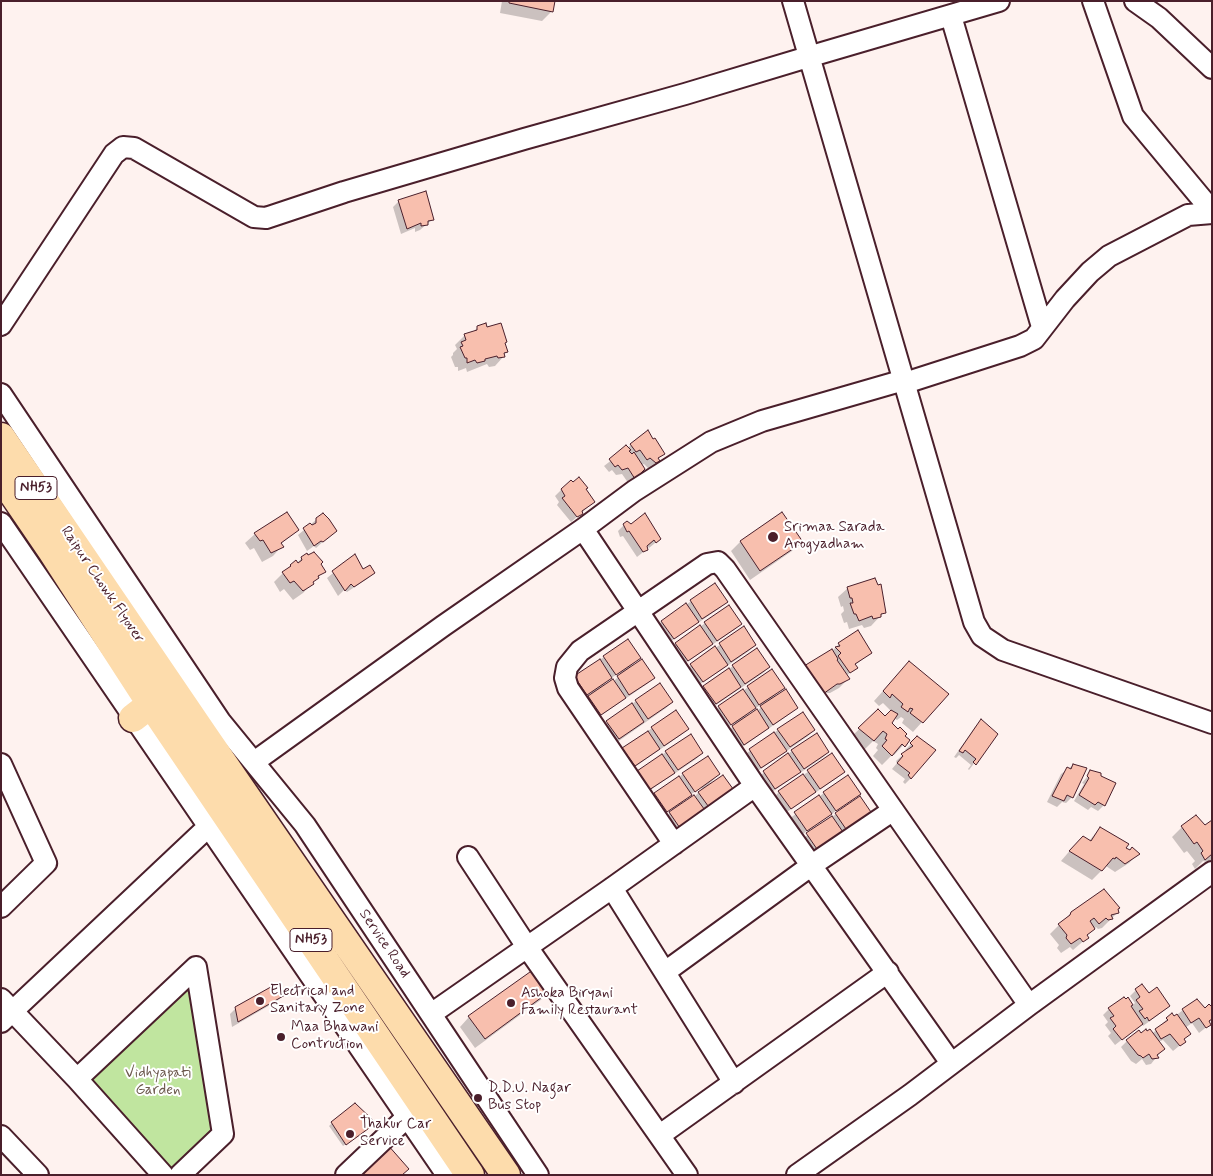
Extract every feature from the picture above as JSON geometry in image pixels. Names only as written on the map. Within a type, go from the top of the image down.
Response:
[{"type":"highway","name":"Raipur Chowk Flyover","points":[[1,436],[62,545],[142,711]]},
{"type":"highway","name":"Raipur Chowk Flyover","points":[[1,476],[62,545],[212,728]]},
{"type":"highway","name":"NH53","points":[[142,711],[470,1175]]},
{"type":"highway","name":"NH53","points":[[212,728],[506,1175]]},
{"type":"street","points":[[793,1],[974,622],[982,636],[1003,650],[1212,722]]},
{"type":"street","points":[[1,325],[114,154],[123,147],[134,148],[254,217],[266,218],[353,189],[1000,1]]},
{"type":"street","points":[[1093,1],[1133,116],[1212,212]]},
{"type":"street","points":[[1135,1],[1159,18],[1212,68]]},
{"type":"street","points":[[952,16],[1042,327]]},
{"type":"street","points":[[254,762],[634,491],[711,442],[762,421],[905,382],[1020,346],[1034,339],[1065,299],[1090,272],[1109,256],[1188,215],[1212,212]]},
{"type":"street","name":"Service Road","points":[[1,394],[212,728],[254,762],[305,826],[538,1175]]},
{"type":"street","points":[[1,523],[142,711],[208,827],[447,1175]]},
{"type":"street","points":[[583,529],[755,786],[951,1063]]},
{"type":"street","points":[[674,844],[568,688],[564,678],[568,667],[580,651],[707,564],[718,562],[725,569],[1029,1005]]},
{"type":"street","points":[[1,764],[46,862],[1,907]]},
{"type":"street","points":[[431,1014],[755,786]]},
{"type":"street","points":[[665,972],[812,865],[892,810]]},
{"type":"street","points":[[163,1175],[78,1079],[5,1010],[208,827]]},
{"type":"street","points":[[468,857],[527,947],[688,1175]]},
{"type":"street","points":[[797,1175],[1212,872]]},
{"type":"street","points":[[612,888],[734,1082]]},
{"type":"street","points":[[78,1079],[196,967],[222,1134],[180,1175]]},
{"type":"street","points":[[660,1135],[888,972]]},
{"type":"street","points":[[346,1175],[407,1117]]},
{"type":"street","points":[[1,1136],[27,1171]]},
{"type":"green space","name":"Vidhyapati Garden","points":[[189,987],[218,1133],[174,1175],[90,1079]]},
{"type":"building","points":[[509,1],[555,1],[553,12],[509,3]]},
{"type":"building","points":[[426,191],[434,220],[428,221],[428,225],[421,226],[421,223],[407,229],[398,200]]},
{"type":"building","points":[[486,323],[487,327],[501,323],[508,352],[504,353],[505,357],[498,358],[497,356],[477,363],[475,360],[467,363],[467,358],[465,358],[460,347],[463,346],[461,342],[466,340],[464,334],[477,330],[477,326]]},
{"type":"building","points":[[648,430],[665,454],[658,458],[660,461],[656,463],[650,458],[647,460],[640,450],[636,452],[630,444]]},
{"type":"building","points":[[626,445],[632,454],[634,452],[645,469],[635,479],[628,468],[622,470],[618,465],[615,467],[609,459]]},
{"type":"building","points":[[579,477],[588,488],[586,489],[595,502],[582,511],[583,514],[577,517],[562,498],[565,496],[561,489],[571,480],[573,482]]},
{"type":"building","points":[[287,512],[299,530],[281,543],[284,547],[271,553],[263,540],[260,541],[254,533]]},
{"type":"building","points":[[782,512],[803,542],[760,571],[740,541]]},
{"type":"building","points":[[323,513],[337,531],[323,542],[321,541],[314,546],[303,528],[310,523],[312,525],[316,523],[316,518]]},
{"type":"building","points":[[645,513],[661,539],[656,543],[654,540],[647,546],[648,550],[643,552],[623,524],[627,521],[631,524]]},
{"type":"building","points":[[314,552],[323,562],[321,564],[326,572],[318,576],[319,578],[313,582],[314,584],[303,591],[294,581],[290,583],[282,572],[296,560],[298,563],[302,560],[301,557],[307,553],[308,555]]},
{"type":"building","points":[[355,554],[363,569],[370,565],[375,573],[354,587],[351,584],[345,591],[332,571]]},
{"type":"building","points":[[875,578],[878,585],[881,584],[886,613],[881,614],[881,617],[873,619],[872,616],[859,621],[850,603],[853,603],[847,587]]},
{"type":"building","points":[[715,583],[728,602],[702,619],[690,600]]},
{"type":"building","points":[[686,603],[699,622],[674,639],[661,621]]},
{"type":"building","points":[[729,605],[742,624],[717,641],[704,622]]},
{"type":"building","points":[[700,625],[713,644],[688,661],[675,643]]},
{"type":"building","points":[[744,626],[756,645],[731,662],[719,643]]},
{"type":"building","points":[[858,630],[872,653],[855,664],[858,668],[850,673],[838,656],[841,653],[835,647],[840,646],[838,643]]},
{"type":"building","points":[[628,639],[641,658],[616,675],[603,656]]},
{"type":"building","points":[[715,646],[728,665],[703,682],[690,664]]},
{"type":"building","points":[[757,648],[770,667],[745,684],[732,665]]},
{"type":"building","points":[[832,649],[850,679],[837,684],[823,694],[804,666]]},
{"type":"building","points":[[600,659],[612,678],[587,695],[574,676]]},
{"type":"building","points":[[642,659],[655,678],[629,695],[617,676]]},
{"type":"building","points":[[909,661],[949,694],[923,723],[910,713],[913,709],[910,708],[908,712],[901,707],[903,704],[892,694],[890,698],[883,691]]},
{"type":"building","points":[[729,668],[741,687],[716,704],[703,686]]},
{"type":"building","points":[[772,669],[785,688],[759,705],[747,686]]},
{"type":"building","points":[[613,679],[626,698],[601,715],[588,696]]},
{"type":"building","points":[[660,683],[673,702],[648,719],[635,700]]},
{"type":"building","points":[[743,689],[756,708],[731,725],[718,706]]},
{"type":"building","points":[[786,689],[798,708],[773,725],[760,706]]},
{"type":"building","points":[[632,703],[644,722],[619,739],[606,721]]},
{"type":"building","points":[[757,709],[769,728],[744,745],[732,726]]},
{"type":"building","points":[[878,709],[885,716],[891,710],[898,714],[892,723],[898,729],[900,727],[907,734],[905,736],[910,740],[905,747],[902,744],[892,756],[882,746],[887,740],[885,739],[887,734],[883,731],[874,741],[858,728]]},
{"type":"building","points":[[676,710],[689,729],[664,746],[651,727]]},
{"type":"building","points":[[803,712],[815,730],[790,747],[777,729]]},
{"type":"building","points":[[981,719],[998,734],[976,765],[973,762],[976,759],[965,750],[963,753],[959,751]]},
{"type":"building","points":[[648,731],[660,749],[635,766],[622,748]]},
{"type":"building","points":[[774,732],[787,751],[761,768],[749,749]]},
{"type":"building","points":[[817,733],[829,752],[804,769],[791,750]]},
{"type":"building","points":[[691,734],[703,753],[678,770],[665,751]]},
{"type":"building","points":[[917,736],[936,750],[911,779],[908,775],[910,773],[897,763],[903,756],[901,754],[913,746],[910,743]]},
{"type":"building","points":[[788,753],[801,772],[775,789],[763,771]]},
{"type":"building","points":[[832,753],[845,772],[820,789],[807,770]]},
{"type":"building","points":[[662,754],[675,773],[649,790],[637,771]]},
{"type":"building","points":[[708,756],[720,774],[695,792],[682,773]]},
{"type":"building","points":[[1073,764],[1087,768],[1073,798],[1067,795],[1064,801],[1052,796],[1067,767],[1071,769]]},
{"type":"building","points":[[1090,770],[1101,773],[1101,776],[1116,783],[1105,806],[1098,802],[1095,805],[1079,795],[1089,778],[1087,776]]},
{"type":"building","points":[[803,774],[816,792],[791,809],[778,791]]},
{"type":"building","points":[[723,775],[736,793],[711,810],[698,792]]},
{"type":"building","points":[[848,775],[861,794],[836,811],[823,792]]},
{"type":"building","points":[[679,776],[692,795],[667,812],[654,793]]},
{"type":"building","points":[[694,795],[707,813],[682,831],[669,812]]},
{"type":"building","points":[[819,795],[832,814],[807,831],[794,812]]},
{"type":"building","points":[[860,796],[873,815],[848,832],[835,813]]},
{"type":"building","points":[[1196,815],[1205,825],[1212,820],[1212,854],[1205,860],[1201,853],[1203,851],[1197,842],[1194,844],[1181,826]]},
{"type":"building","points":[[832,816],[845,835],[819,852],[806,833]]},
{"type":"building","points":[[1100,827],[1129,844],[1126,848],[1130,850],[1132,847],[1140,854],[1125,864],[1116,857],[1115,859],[1113,858],[1102,871],[1069,851],[1083,836],[1091,841]]},
{"type":"building","points":[[1104,889],[1120,908],[1118,909],[1119,913],[1111,915],[1113,919],[1108,920],[1106,918],[1099,924],[1094,918],[1090,921],[1095,929],[1087,935],[1089,938],[1083,942],[1080,938],[1071,944],[1066,938],[1067,935],[1058,924],[1070,915],[1071,912]]},
{"type":"building","name":"Ashoka Biryani Family Restaurant","points":[[537,967],[553,989],[485,1039],[468,1016]]},
{"type":"building","name":"Electrical and Sanitary Zone","points":[[278,983],[285,995],[238,1022],[235,1007]]},
{"type":"building","points":[[1142,984],[1149,993],[1157,987],[1170,1006],[1149,1021],[1139,1011],[1143,1009],[1136,1000],[1140,997],[1135,989]]},
{"type":"building","points":[[1124,997],[1126,999],[1128,997],[1133,1005],[1131,1006],[1143,1024],[1122,1040],[1113,1029],[1116,1026],[1110,1018],[1114,1016],[1108,1008]]},
{"type":"building","points":[[1197,999],[1205,1008],[1209,1004],[1212,1007],[1212,1019],[1209,1021],[1211,1025],[1206,1028],[1199,1018],[1191,1023],[1182,1009]]},
{"type":"building","points":[[1172,1013],[1174,1016],[1177,1014],[1191,1034],[1184,1039],[1186,1042],[1180,1046],[1170,1034],[1161,1039],[1155,1029],[1168,1020],[1166,1018]]},
{"type":"building","points":[[1146,1029],[1147,1031],[1150,1029],[1165,1049],[1157,1055],[1159,1058],[1152,1059],[1149,1054],[1143,1058],[1138,1055],[1126,1040],[1139,1030],[1141,1033]]},
{"type":"building","name":"Thakur Car Service","points":[[355,1103],[376,1123],[346,1145],[331,1122]]},
{"type":"building","points":[[387,1144],[409,1169],[402,1175],[355,1175]]},
{"type":"place","name":"Srimaa Sarada Arogyadham","points":[[773,537]]},
{"type":"place","name":"Electrical and Sanitary Zone","points":[[260,1001]]},
{"type":"place","name":"Ashoka Biryani Family Restaurant","points":[[511,1003]]},
{"type":"place","name":"Maa Bhawani Contruction","points":[[281,1037]]},
{"type":"place","name":"D.D.U. Nagar Bus Stop","points":[[478,1098]]},
{"type":"place","name":"Thakur Car Service","points":[[350,1134]]}]
